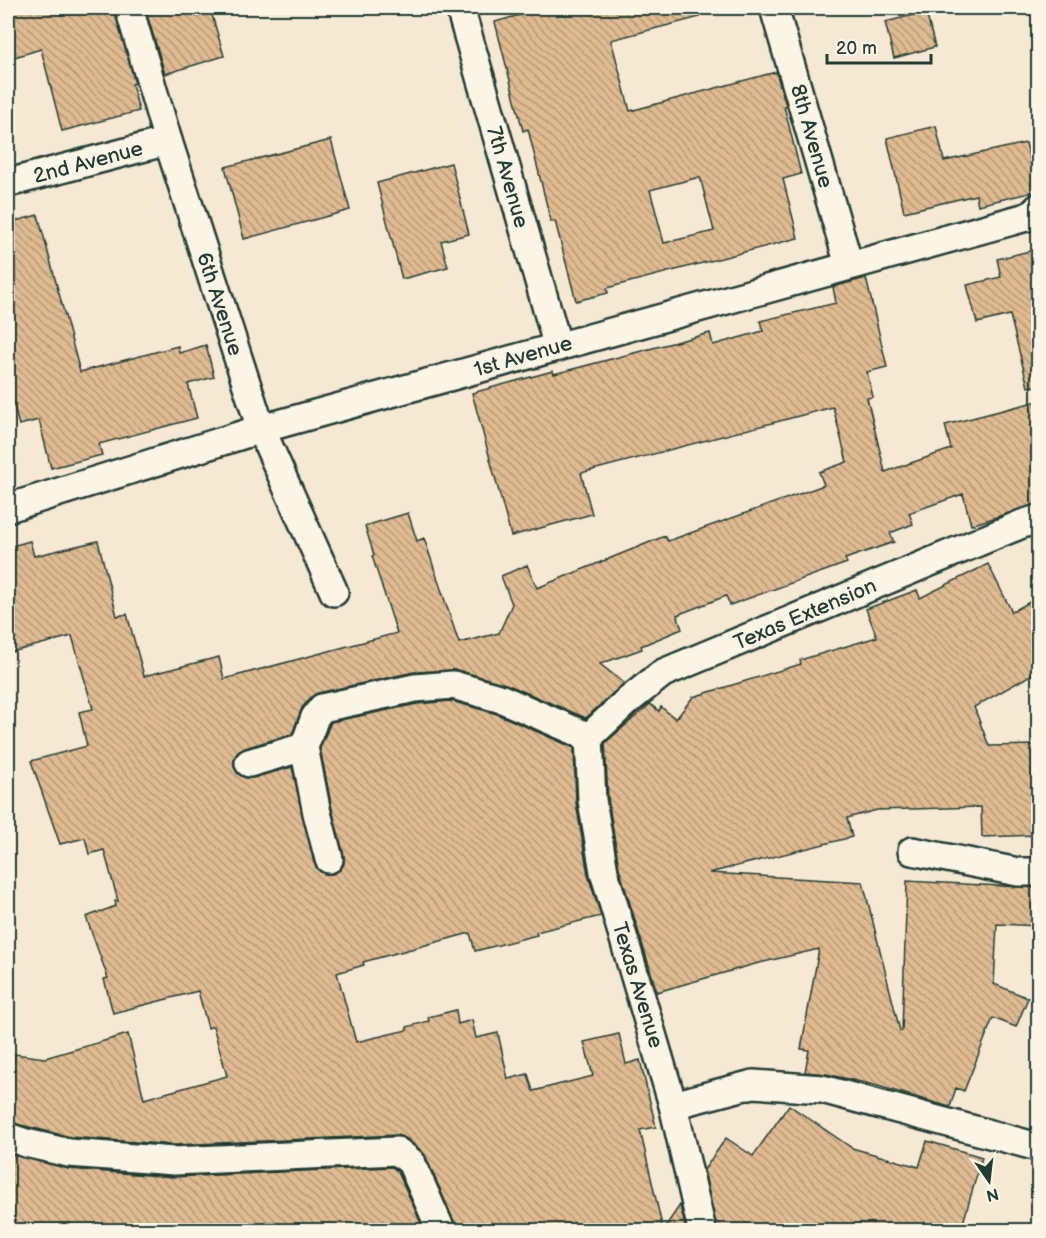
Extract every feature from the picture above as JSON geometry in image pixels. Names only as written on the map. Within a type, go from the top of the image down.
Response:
[{"type":"street","name":"6th Avenue","points":[[129,8],[168,141],[261,429],[334,592]]},
{"type":"street","name":"7th Avenue","points":[[460,8],[558,347]]},
{"type":"street","name":"8th Avenue","points":[[774,8],[849,265]]},
{"type":"street","name":"2nd Avenue","points":[[8,183],[168,141]]},
{"type":"street","name":"1st Avenue","points":[[8,508],[261,429],[1030,216],[1038,208]]},
{"type":"street","name":"Texas Extension","points":[[589,737],[624,703],[663,673],[1038,519]]},
{"type":"street","points":[[329,859],[304,747],[315,717],[322,708],[415,688],[453,685],[502,699],[589,737]]},
{"type":"street","name":"Texas Avenue","points":[[589,737],[592,800],[604,872],[674,1105],[702,1230]]},
{"type":"street","points":[[249,763],[304,747]]},
{"type":"street","points":[[912,851],[1018,872],[1038,872]]},
{"type":"street","points":[[674,1105],[753,1084],[822,1089],[1038,1147]]},
{"type":"street","points":[[8,1137],[69,1153],[174,1161],[397,1151],[411,1162],[441,1230]]},
{"type":"building","points":[[8,8],[114,8],[135,83],[132,84],[139,111],[62,131],[41,49],[8,59]]},
{"type":"building","points":[[145,8],[210,8],[224,56],[165,74]]},
{"type":"building","points":[[518,8],[698,8],[700,17],[611,40],[630,111],[776,72],[786,105],[784,106],[801,174],[783,179],[798,238],[607,288],[608,293],[576,301],[555,221],[551,222],[528,129],[523,131],[495,22],[520,15]],"holes":[[[700,177],[714,231],[664,243],[650,190]]]},
{"type":"building","points":[[926,12],[935,47],[894,58],[885,22]]},
{"type":"building","points":[[936,126],[944,161],[1026,143],[1038,191],[978,205],[976,195],[904,212],[887,138]]},
{"type":"building","points":[[331,140],[350,210],[244,239],[225,167]]},
{"type":"building","points":[[451,163],[469,234],[441,241],[448,267],[402,279],[377,183]]},
{"type":"building","points":[[38,215],[80,372],[178,346],[179,353],[206,345],[214,377],[188,384],[197,418],[99,444],[102,455],[51,468],[39,420],[19,425],[8,384],[8,223]]},
{"type":"building","points":[[1038,249],[1038,386],[1028,387],[1010,315],[977,323],[967,285],[1001,277],[997,259]]},
{"type":"building","points":[[866,278],[887,367],[867,372],[873,397],[867,398],[885,472],[951,449],[945,425],[1038,401],[1038,504],[971,525],[963,494],[909,513],[913,524],[890,533],[894,542],[845,559],[847,563],[730,605],[726,596],[677,615],[682,629],[641,646],[642,649],[600,664],[624,683],[586,718],[508,685],[457,670],[414,672],[318,693],[310,698],[302,708],[292,734],[245,748],[237,753],[234,760],[234,767],[238,774],[246,778],[292,767],[314,863],[324,874],[332,874],[340,870],[344,864],[344,856],[320,748],[331,722],[417,704],[451,701],[497,714],[574,748],[576,803],[588,875],[601,916],[536,932],[537,935],[475,951],[470,933],[363,962],[364,965],[337,973],[356,1042],[407,1030],[407,1027],[429,1021],[428,1017],[456,1010],[458,1024],[472,1020],[476,1038],[498,1033],[508,1079],[528,1074],[533,1091],[593,1076],[584,1042],[619,1034],[626,1064],[640,1060],[656,1127],[640,1130],[663,1230],[457,1230],[425,1155],[407,1139],[397,1135],[174,1145],[71,1137],[8,1122],[8,1075],[12,1076],[15,1054],[45,1058],[128,1034],[144,1099],[227,1076],[213,1026],[208,1028],[198,991],[113,1013],[104,979],[108,978],[86,917],[116,906],[115,901],[118,901],[104,850],[89,854],[85,838],[60,844],[31,761],[87,746],[79,712],[93,709],[72,636],[8,653],[8,547],[30,541],[34,556],[98,541],[117,616],[127,614],[144,676],[219,657],[224,679],[397,633],[372,556],[374,555],[365,526],[408,513],[417,541],[424,538],[459,643],[499,633],[512,604],[501,576],[527,565],[537,588],[665,536],[668,541],[824,485],[819,472],[847,462],[833,407],[581,473],[592,514],[511,536],[472,393],[710,333],[713,345],[763,331],[760,321],[836,303],[833,287]]},
{"type":"building","points":[[988,564],[1012,612],[1038,597],[1038,671],[974,707],[989,746],[1038,745],[1038,835],[982,837],[981,807],[877,810],[847,818],[852,837],[709,873],[863,882],[900,1031],[902,1031],[907,881],[1038,888],[1038,926],[997,924],[994,984],[1028,998],[1016,1027],[993,1018],[964,1091],[956,1088],[950,1107],[874,1085],[826,1074],[805,1072],[809,1050],[801,1049],[819,949],[755,964],[657,992],[619,868],[608,798],[605,743],[650,704],[659,711],[661,707],[676,719],[693,697],[801,664],[800,660],[877,637],[866,609],[917,590],[920,598]]},
{"type":"building","points":[[789,1105],[852,1148],[919,1167],[927,1141],[982,1157],[961,1230],[717,1230],[704,1170],[726,1138],[753,1156]]},
{"type":"building","points":[[8,1153],[68,1169],[173,1177],[392,1167],[398,1172],[424,1230],[260,1230],[260,1224],[231,1224],[206,1230],[8,1230]]},
{"type":"building","points":[[680,1205],[686,1230],[663,1230]]}]
